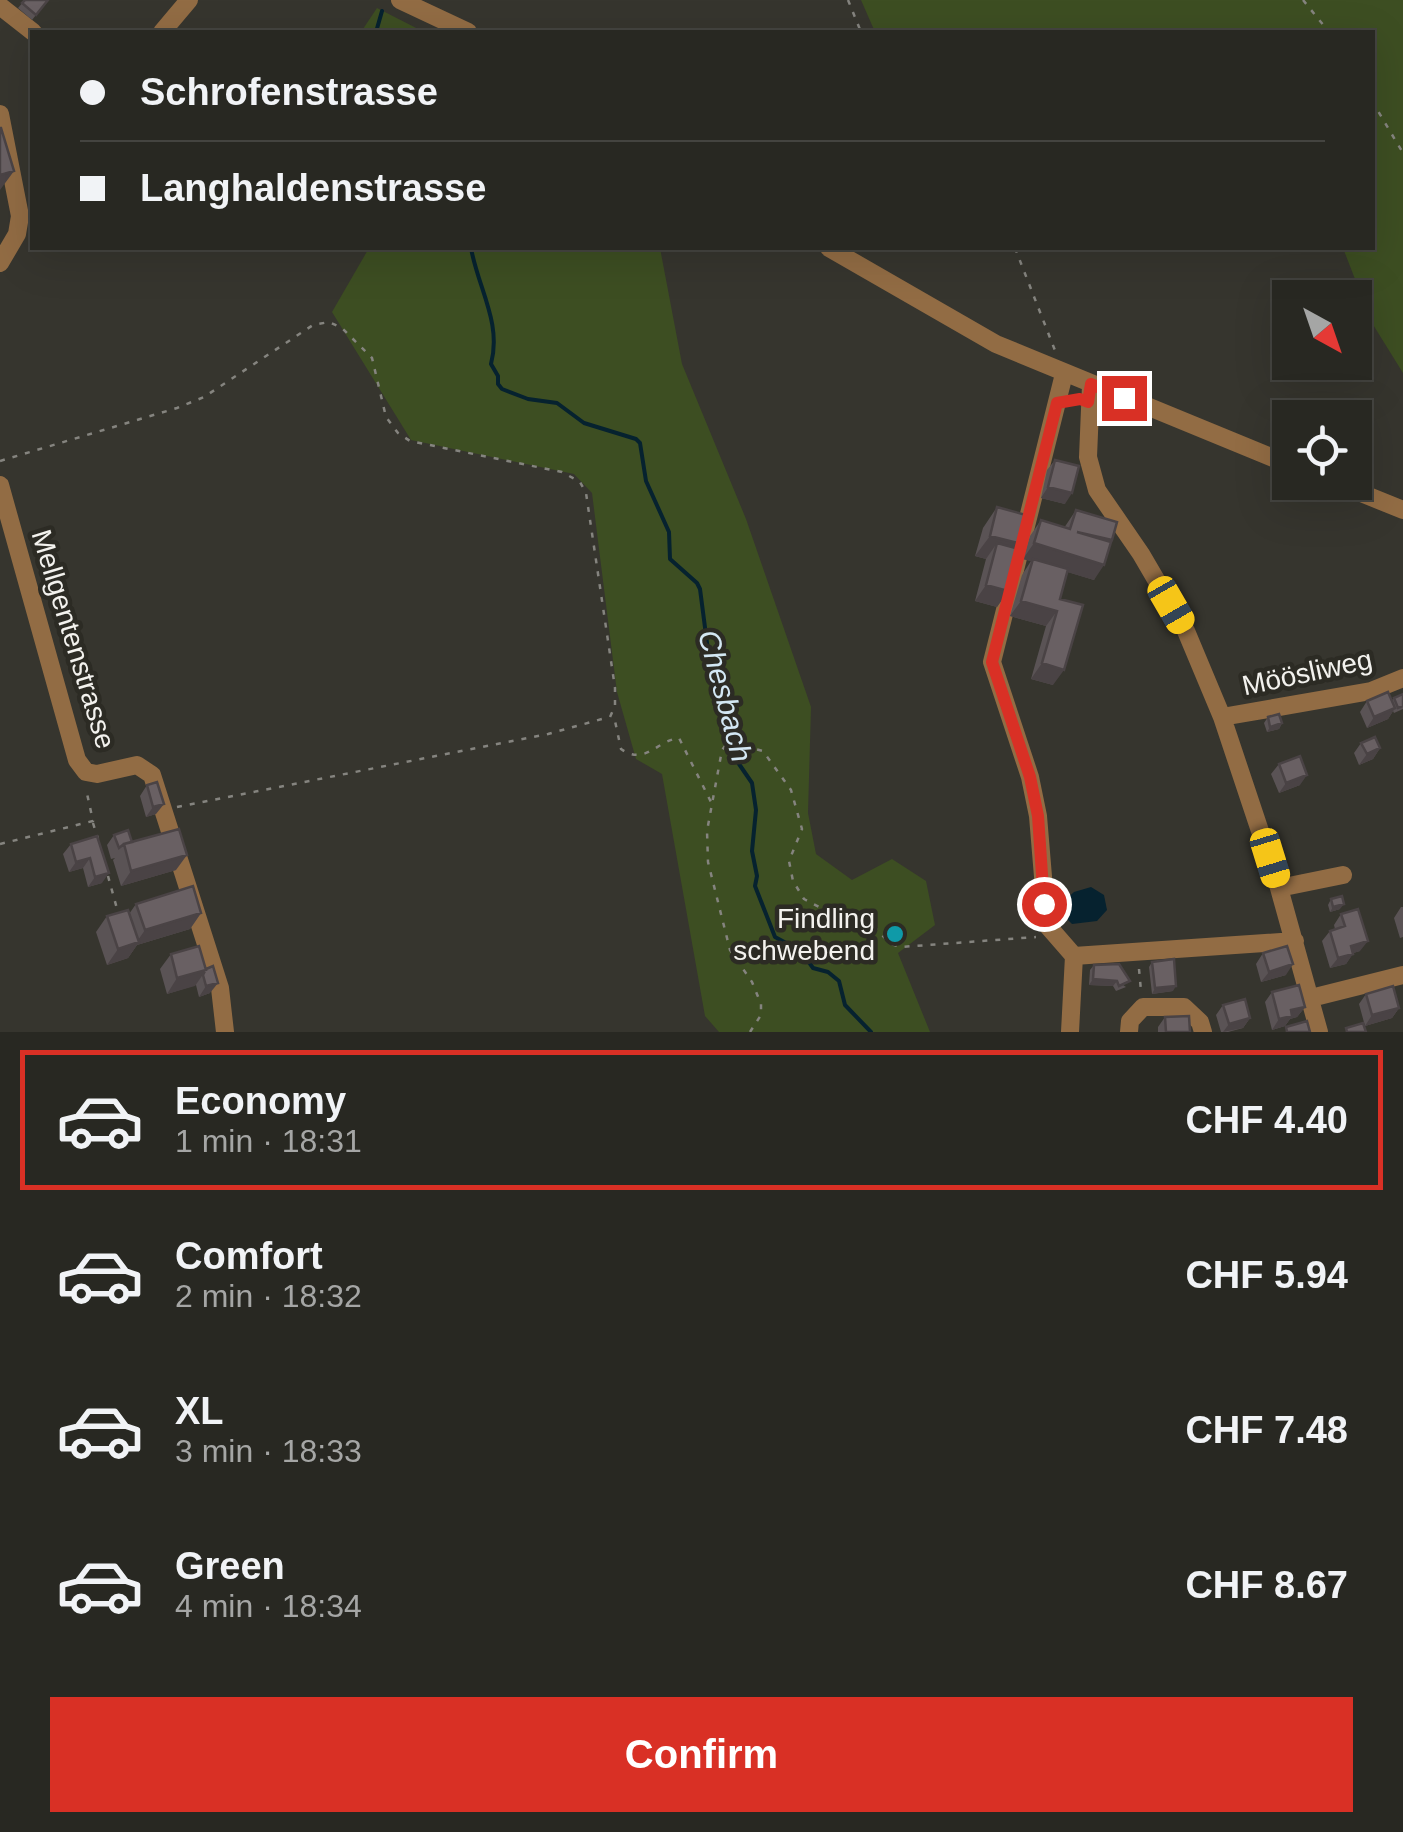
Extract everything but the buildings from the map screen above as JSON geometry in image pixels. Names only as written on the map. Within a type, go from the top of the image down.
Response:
[{"type":"street","points":[[164,30],[189,0]]},
{"type":"street","points":[[400,0],[464,30]]},
{"type":"street","points":[[0,6],[30,30]]},
{"type":"street","points":[[0,114],[20,216],[16,234],[0,262]]},
{"type":"street","points":[[16,199],[30,183]]},
{"type":"street","points":[[832,250],[966,328],[1058,372],[1089,393],[1272,459]]},
{"type":"street","points":[[1058,372],[1057,403],[992,662],[1030,777],[1038,816],[1047,925],[1074,956],[1070,1032]]},
{"type":"street","points":[[1057,403],[1080,399],[1089,393]]},
{"type":"street","points":[[1089,393],[1088,457],[1097,490],[1142,554],[1186,631],[1222,717],[1280,888],[1319,1032]]},
{"type":"street","name":"Mellgentenstrasse","points":[[0,485],[77,760],[86,772],[97,774],[136,766],[152,775],[220,988],[225,1032]]},
{"type":"street","points":[[1372,497],[1403,510]]},
{"type":"street","name":"Möösliweg","points":[[1222,717],[1370,691],[1403,678]]},
{"type":"street","points":[[1280,888],[1343,875]]},
{"type":"street","points":[[1074,956],[1295,941]]},
{"type":"street","points":[[1311,998],[1403,975]]},
{"type":"street","points":[[1130,1032],[1130,1022],[1143,1008],[1184,1007],[1200,1022],[1203,1032]]},
{"type":"path","points":[[848,0],[860,30]]},
{"type":"path","points":[[1303,0],[1328,30]]},
{"type":"path","points":[[1375,106],[1403,153]]},
{"type":"path","points":[[1016,250],[1054,344],[1058,372]]},
{"type":"path","points":[[0,462],[204,397],[312,325],[329,322],[342,328],[372,358],[386,417],[410,441],[562,472],[580,482],[586,493],[614,688],[615,706],[610,717],[548,734],[163,809]]},
{"type":"path","points":[[610,717],[615,721],[622,749],[633,756],[650,754],[678,738],[712,804]]},
{"type":"path","points":[[750,1032],[761,1015],[762,1004],[730,950],[708,862],[707,831],[722,750],[728,742],[763,751],[791,790],[802,829],[790,852],[790,872],[797,890],[811,904],[864,917],[890,944],[901,947],[1052,934]]},
{"type":"path","points":[[86,772],[98,840]]},
{"type":"path","points":[[0,844],[93,821]]},
{"type":"path","points":[[108,878],[119,917]]},
{"type":"path","points":[[1137,952],[1143,1008]]},
{"type":"green space","points":[[861,0],[1403,0],[1403,373],[1372,323],[1372,280],[1355,280],[1344,250],[1375,250],[1375,30],[874,30]]},
{"type":"green space","points":[[377,8],[420,30],[362,30]]},
{"type":"green space","points":[[368,250],[660,250],[682,364],[746,519],[811,707],[808,813],[816,854],[852,880],[892,859],[926,881],[935,925],[898,953],[930,1032],[719,1032],[705,1016],[662,774],[636,759],[617,692],[592,493],[574,474],[411,440],[332,312]]},
{"type":"water","points":[[1091,887],[1104,895],[1107,910],[1097,921],[1072,924],[1064,916],[1063,902],[1074,892]]},
{"type":"waterway","name":"Chesbach","points":[[377,30],[382,11]]},
{"type":"waterway","name":"Chesbach","points":[[471,250],[494,334],[491,364],[502,389],[528,399],[557,403],[584,423],[640,443],[646,481],[669,532],[670,559],[700,589],[710,666],[735,732],[739,764],[752,783],[756,810],[752,851],[755,886],[775,937],[801,951],[813,968],[828,972],[839,981],[845,1005],[871,1032]]},
{"type":"place","name":"Findling schwebend","points":[[895,934]]},
{"type":"route","points":[[1044,904],[1038,816],[1030,777],[992,662],[1057,403],[1080,399],[1088,402],[1091,384],[1124,398]]}]
